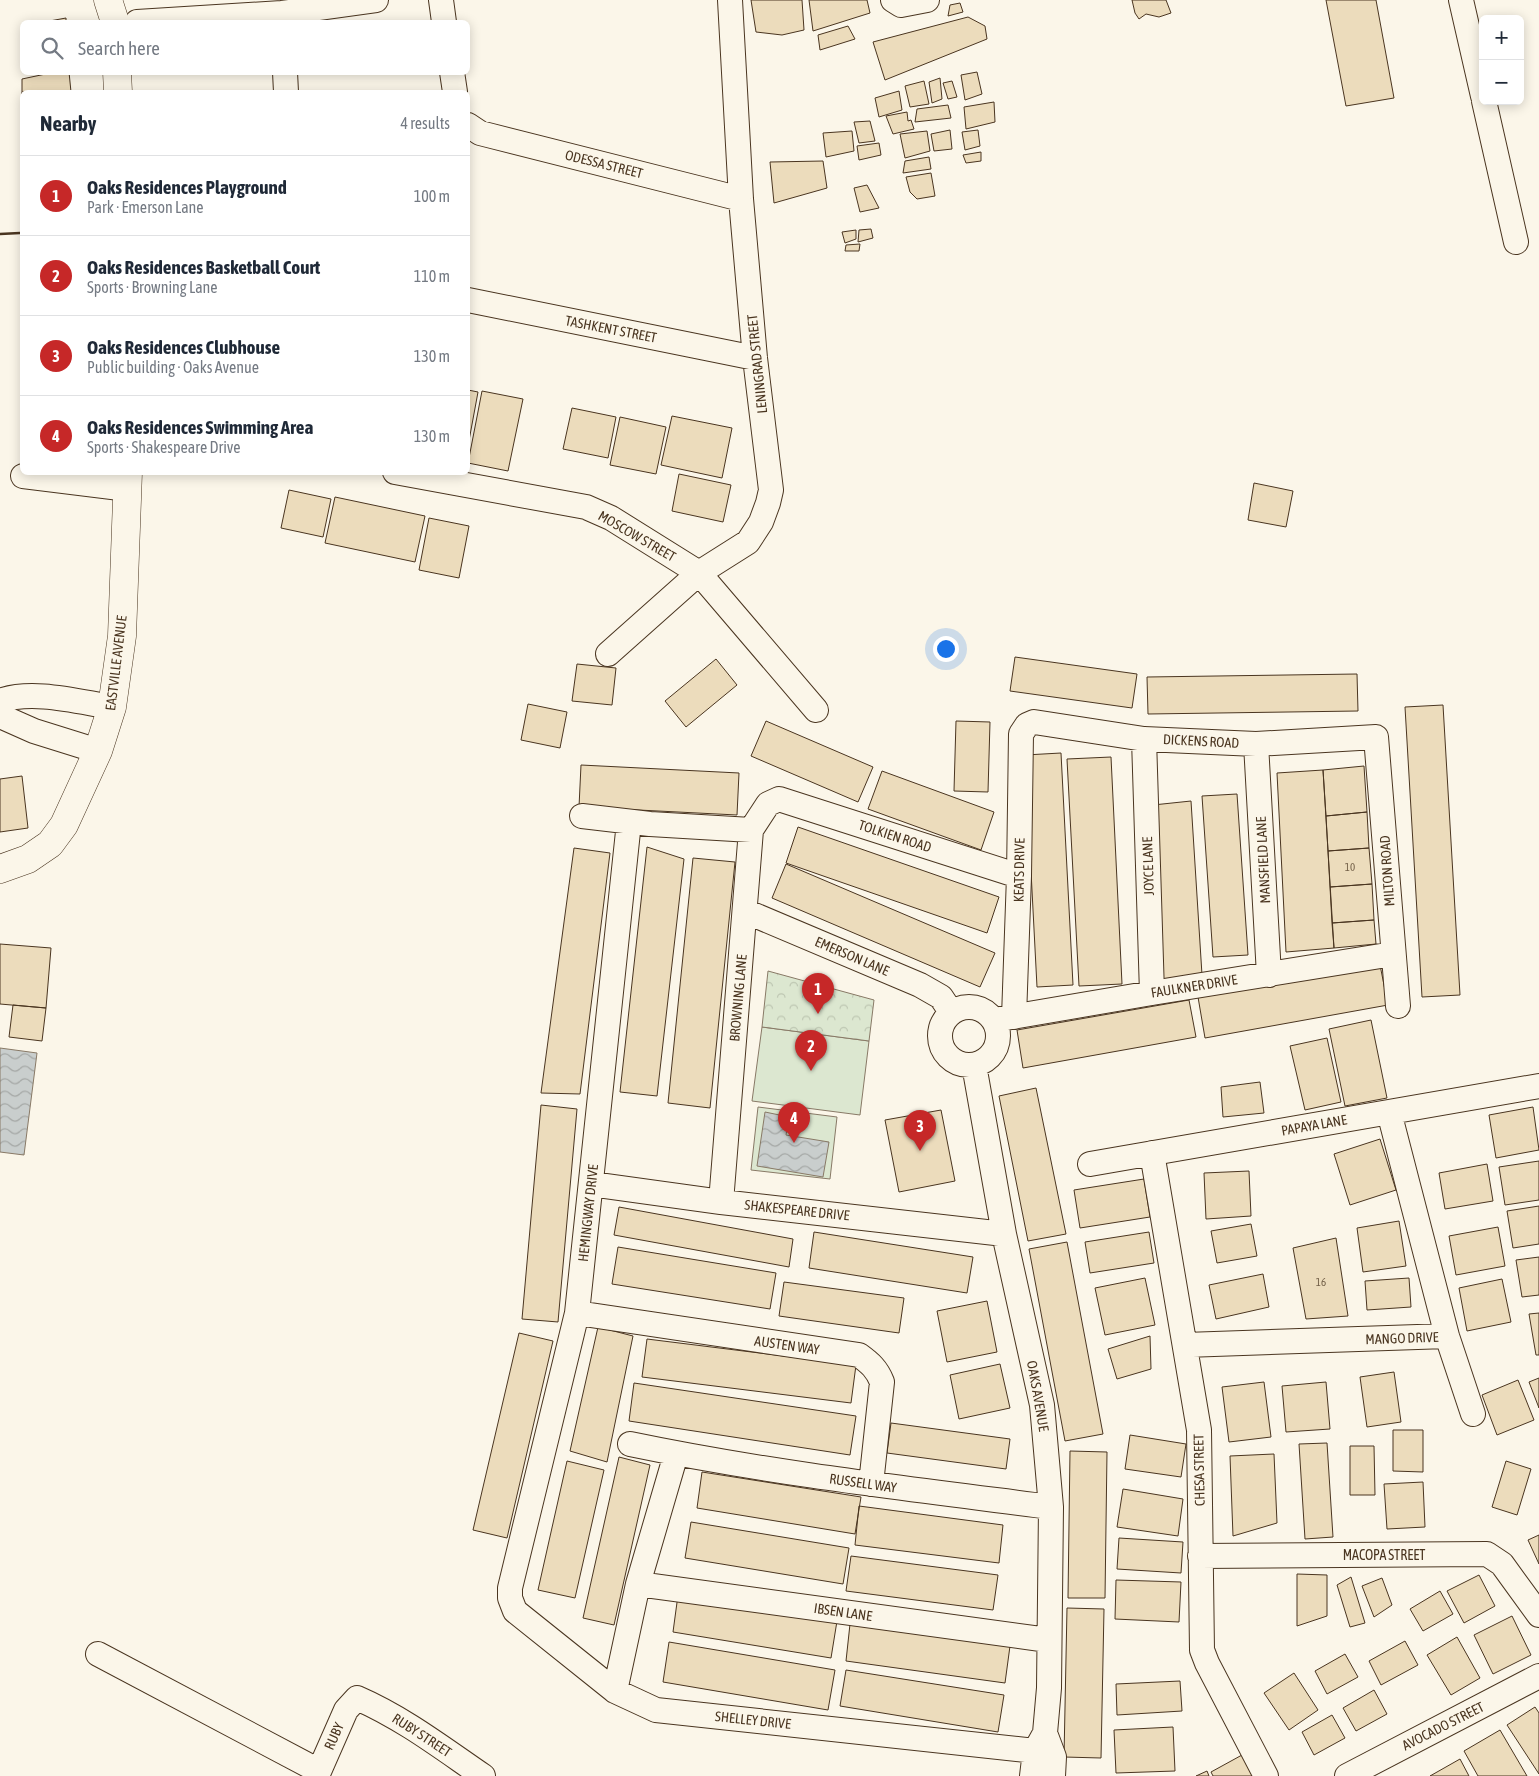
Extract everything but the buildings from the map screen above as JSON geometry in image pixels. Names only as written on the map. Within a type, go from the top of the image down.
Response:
[{"type":"street","points":[[108,0],[114,20]]},
{"type":"street","points":[[210,20],[282,18],[376,0]]},
{"type":"street","points":[[441,0],[444,20]]},
{"type":"street","name":"LENINGRAD STREET","points":[[608,654],[699,573],[748,542],[761,522],[771,490],[755,358],[742,199],[730,0]]},
{"type":"street","points":[[893,0],[901,5],[927,0]]},
{"type":"street","points":[[1461,0],[1479,79]]},
{"type":"street","points":[[117,75],[118,90]]},
{"type":"street","points":[[285,75],[286,90]]},
{"type":"street","points":[[452,75],[455,90]]},
{"type":"street","points":[[1485,105],[1516,242]]},
{"type":"street","name":"ODESSA STREET","points":[[470,126],[480,133],[742,199]]},
{"type":"street","name":"TASHKENT STREET","points":[[470,300],[755,358]]},
{"type":"street","name":"MOSCOW STREET","points":[[410,475],[586,507],[611,518],[699,573],[816,710]]},
{"type":"street","points":[[23,476],[128,481]]},
{"type":"street","name":"EASTVILLE AVENUE","points":[[0,869],[28,860],[50,844],[64,824],[98,751],[112,707],[122,636],[128,481]]},
{"type":"street","points":[[0,701],[10,698],[45,697],[112,707]]},
{"type":"street","points":[[0,716],[34,731],[98,751]]},
{"type":"street","name":"DICKENS ROAD","points":[[1026,725],[1034,722],[1144,739],[1256,744],[1376,736]]},
{"type":"street","name":"KEATS DRIVE","points":[[1004,1018],[1019,876],[1021,734],[1026,725]]},
{"type":"street","name":"MILTON ROAD","points":[[1376,736],[1398,1006]]},
{"type":"street","name":"JOYCE LANE","points":[[1144,739],[1152,992]]},
{"type":"street","name":"MANSFIELD LANE","points":[[1256,744],[1270,975]]},
{"type":"street","name":"TOLKIEN ROAD","points":[[751,830],[771,802],[779,799],[1019,876]]},
{"type":"street","points":[[582,816],[629,822],[751,830]]},
{"type":"street","name":"HEMINGWAY DRIVE","points":[[510,1598],[512,1579],[577,1314],[629,822]]},
{"type":"street","name":"BROWNING LANE","points":[[720,1202],[751,830]]},
{"type":"street","name":"EMERSON LANE","points":[[745,911],[920,985],[941,997],[951,1012]]},
{"type":"street","name":"FAULKNER DRIVE","points":[[1004,1018],[1152,992],[1270,975],[1393,954]]},
{"type":"street","points":[[974,1006],[1004,1018],[999,1032],[998,1043],[993,1054],[985,1062],[974,1065],[962,1065],[952,1060],[944,1052],[940,1042],[940,1031],[944,1021],[951,1012],[962,1007],[974,1006]]},
{"type":"street","name":"OAKS AVENUE","points":[[974,1065],[1004,1234],[1042,1405],[1051,1507],[1048,1640],[1049,1688],[1032,1776]]},
{"type":"street","name":"PAPAYA LANE","points":[[1090,1164],[1539,1086]]},
{"type":"street","name":"MANGO DRIVE","points":[[1185,1346],[1447,1336],[1389,1112]]},
{"type":"street","name":"CHESA STREET","points":[[1152,1153],[1199,1430],[1202,1650],[1266,1776]]},
{"type":"street","name":"SHAKESPEARE DRIVE","points":[[591,1184],[720,1202],[1004,1234]]},
{"type":"street","name":"AUSTEN WAY","points":[[577,1314],[859,1355],[871,1363],[882,1382],[871,1484]]},
{"type":"street","points":[[1447,1336],[1473,1414]]},
{"type":"street","name":"RUSSELL WAY","points":[[630,1444],[676,1454],[871,1484],[1051,1507]]},
{"type":"street","points":[[615,1691],[638,1584],[676,1454]]},
{"type":"street","name":"MACOPA STREET","points":[[1200,1556],[1487,1554],[1502,1564],[1539,1615]]},
{"type":"street","name":"IBSEN LANE","points":[[638,1584],[1048,1640]]},
{"type":"street","name":"SHELLEY DRIVE","points":[[510,1598],[515,1612],[615,1691],[656,1710],[1040,1742]]},
{"type":"street","points":[[98,1654],[318,1773]]},
{"type":"street","name":"AVOCADO STREET","points":[[1347,1776],[1539,1676]]},
{"type":"street","name":"RUBY","points":[[318,1773],[346,1710],[357,1698]]},
{"type":"street","name":"RUBY STREET","points":[[357,1698],[382,1709],[484,1776]]},
{"type":"street","name":"OAKS AVENUE","points":[[1040,1742],[1054,1757],[1053,1776]]},
{"type":"green space","points":[[768,971],[874,1000],[869,1041],[762,1027]]},
{"type":"green space","points":[[762,1027],[869,1041],[860,1115],[752,1101]]},
{"type":"green space","points":[[758,1107],[837,1117],[830,1179],[751,1170]]},
{"type":"water","points":[[0,1048],[37,1053],[24,1155],[0,1152]]},
{"type":"water","points":[[765,1112],[789,1117],[786,1135],[829,1142],[823,1177],[757,1166]]},
{"type":"wall","points":[[0,234],[20,233]]},
{"type":"place","name":"Oaks Residences Playground","points":[[818,1014]]},
{"type":"place","name":"Oaks Residences Basketball Court","points":[[811,1071]]},
{"type":"place","name":"Oaks Residences Swimming Area","points":[[794,1143]]},
{"type":"place","name":"Oaks Residences Clubhouse","points":[[920,1151]]}]
